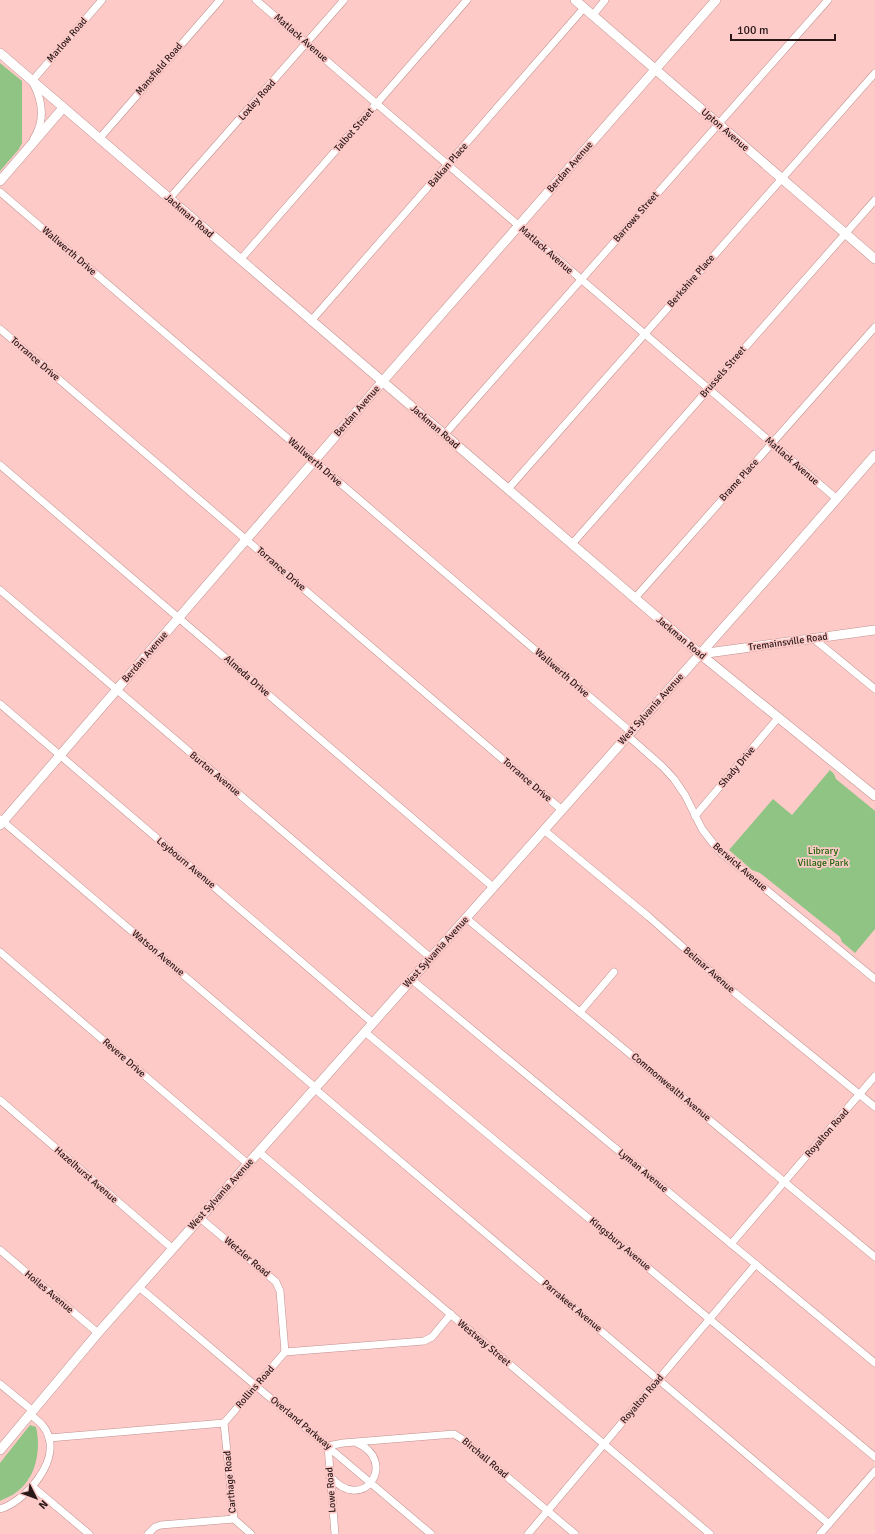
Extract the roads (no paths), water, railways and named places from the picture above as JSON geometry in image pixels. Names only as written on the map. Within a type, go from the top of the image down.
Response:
[{"type":"street","name":"Marlow Road","points":[[32,81],[102,0]]},
{"type":"street","name":"Mansfield Road","points":[[99,139],[220,0]]},
{"type":"street","name":"Matlack Avenue","points":[[256,0],[837,499]]},
{"type":"street","name":"Loxley Road","points":[[169,199],[344,0]]},
{"type":"street","name":"Talbot Street","points":[[240,260],[468,0]]},
{"type":"street","name":"Upton Avenue","points":[[575,0],[875,259]]},
{"type":"street","points":[[592,15],[606,0]]},
{"type":"street","name":"Berdan Avenue","points":[[1,822],[382,382],[716,0]]},
{"type":"street","name":"Barrows Street","points":[[444,435],[828,0]]},
{"type":"street","name":"Balkan Place","points":[[311,321],[584,8]]},
{"type":"street","name":"Jackman Road","points":[[0,53],[700,654],[875,796]]},
{"type":"street","name":"Berkshire Place","points":[[508,489],[875,73]]},
{"type":"street","points":[[29,147],[37,134],[42,108],[37,91],[32,81]]},
{"type":"street","points":[[0,181],[63,108]]},
{"type":"street","name":"Wallwerth Drive","points":[[0,192],[629,734]]},
{"type":"street","name":"Brussels Street","points":[[572,544],[875,200]]},
{"type":"street","name":"Brame Place","points":[[635,598],[875,327]]},
{"type":"street","name":"Torrance Drive","points":[[0,329],[562,810]]},
{"type":"street","name":"West Sylvania Avenue","points":[[0,1450],[98,1333],[875,455]]},
{"type":"street","name":"Almeda Drive","points":[[0,465],[493,887]]},
{"type":"street","name":"Burton Avenue","points":[[0,590],[430,958]]},
{"type":"street","name":"Tremainsville Road","points":[[700,654],[875,630]]},
{"type":"street","points":[[814,639],[875,689]]},
{"type":"street","name":"Leybourn Avenue","points":[[0,704],[373,1023]]},
{"type":"street","name":"Shady Drive","points":[[696,816],[778,718]]},
{"type":"street","name":"Berwick Avenue","points":[[629,734],[674,778],[682,789],[708,838],[724,856],[875,978]]},
{"type":"street","name":"Watson Avenue","points":[[1,822],[315,1088]]},
{"type":"street","name":"Belmar Avenue","points":[[544,830],[649,917],[735,993],[875,1107]]},
{"type":"street","name":"Commonwealth Avenue","points":[[466,918],[875,1257]]},
{"type":"street","name":"Revere Drive","points":[[0,952],[248,1164]]},
{"type":"street","points":[[580,1012],[614,972]]},
{"type":"street","name":"Lyman Avenue","points":[[411,979],[875,1363]]},
{"type":"street","name":"Kingsbury Avenue","points":[[365,1032],[875,1457]]},
{"type":"street","name":"Royalton Road","points":[[731,1244],[875,1076]]},
{"type":"street","name":"Parrakeet Avenue","points":[[315,1088],[829,1524]]},
{"type":"street","name":"Hazelhurst Avenue","points":[[0,1100],[173,1248]]},
{"type":"street","name":"Westway Street","points":[[259,1152],[710,1534]]},
{"type":"street","name":"Wetzler Road","points":[[200,1218],[276,1282],[280,1291],[285,1352]]},
{"type":"street","name":"Hoiles Avenue","points":[[0,1250],[98,1333]]},
{"type":"street","name":"Royalton Road","points":[[528,1534],[756,1264]]},
{"type":"street","name":"Overland Parkway","points":[[140,1287],[432,1534]]},
{"type":"street","points":[[285,1352],[424,1341],[432,1337],[450,1314]]},
{"type":"street","name":"Rollins Road","points":[[224,1423],[285,1352]]},
{"type":"street","points":[[0,1384],[32,1413],[44,1427],[50,1438],[51,1446],[45,1467],[32,1486],[22,1498],[0,1509]]},
{"type":"street","points":[[50,1438],[224,1423]]},
{"type":"street","name":"Carthage Road","points":[[224,1423],[234,1520],[251,1534]]},
{"type":"street","name":"Birchall Road","points":[[328,1446],[343,1443],[454,1434],[462,1439],[575,1534]]},
{"type":"street","points":[[330,1475],[338,1484],[349,1489],[364,1488],[371,1483],[375,1474],[376,1465],[374,1458],[364,1446],[357,1443]]},
{"type":"street","name":"Lowe Road","points":[[328,1446],[335,1534]]},
{"type":"street","points":[[820,1534],[875,1471]]},
{"type":"street","points":[[32,1486],[89,1534]]},
{"type":"street","points":[[148,1534],[155,1527],[161,1525],[234,1520]]},
{"type":"park label","name":"Library Village Park","points":[[823,856]]}]
